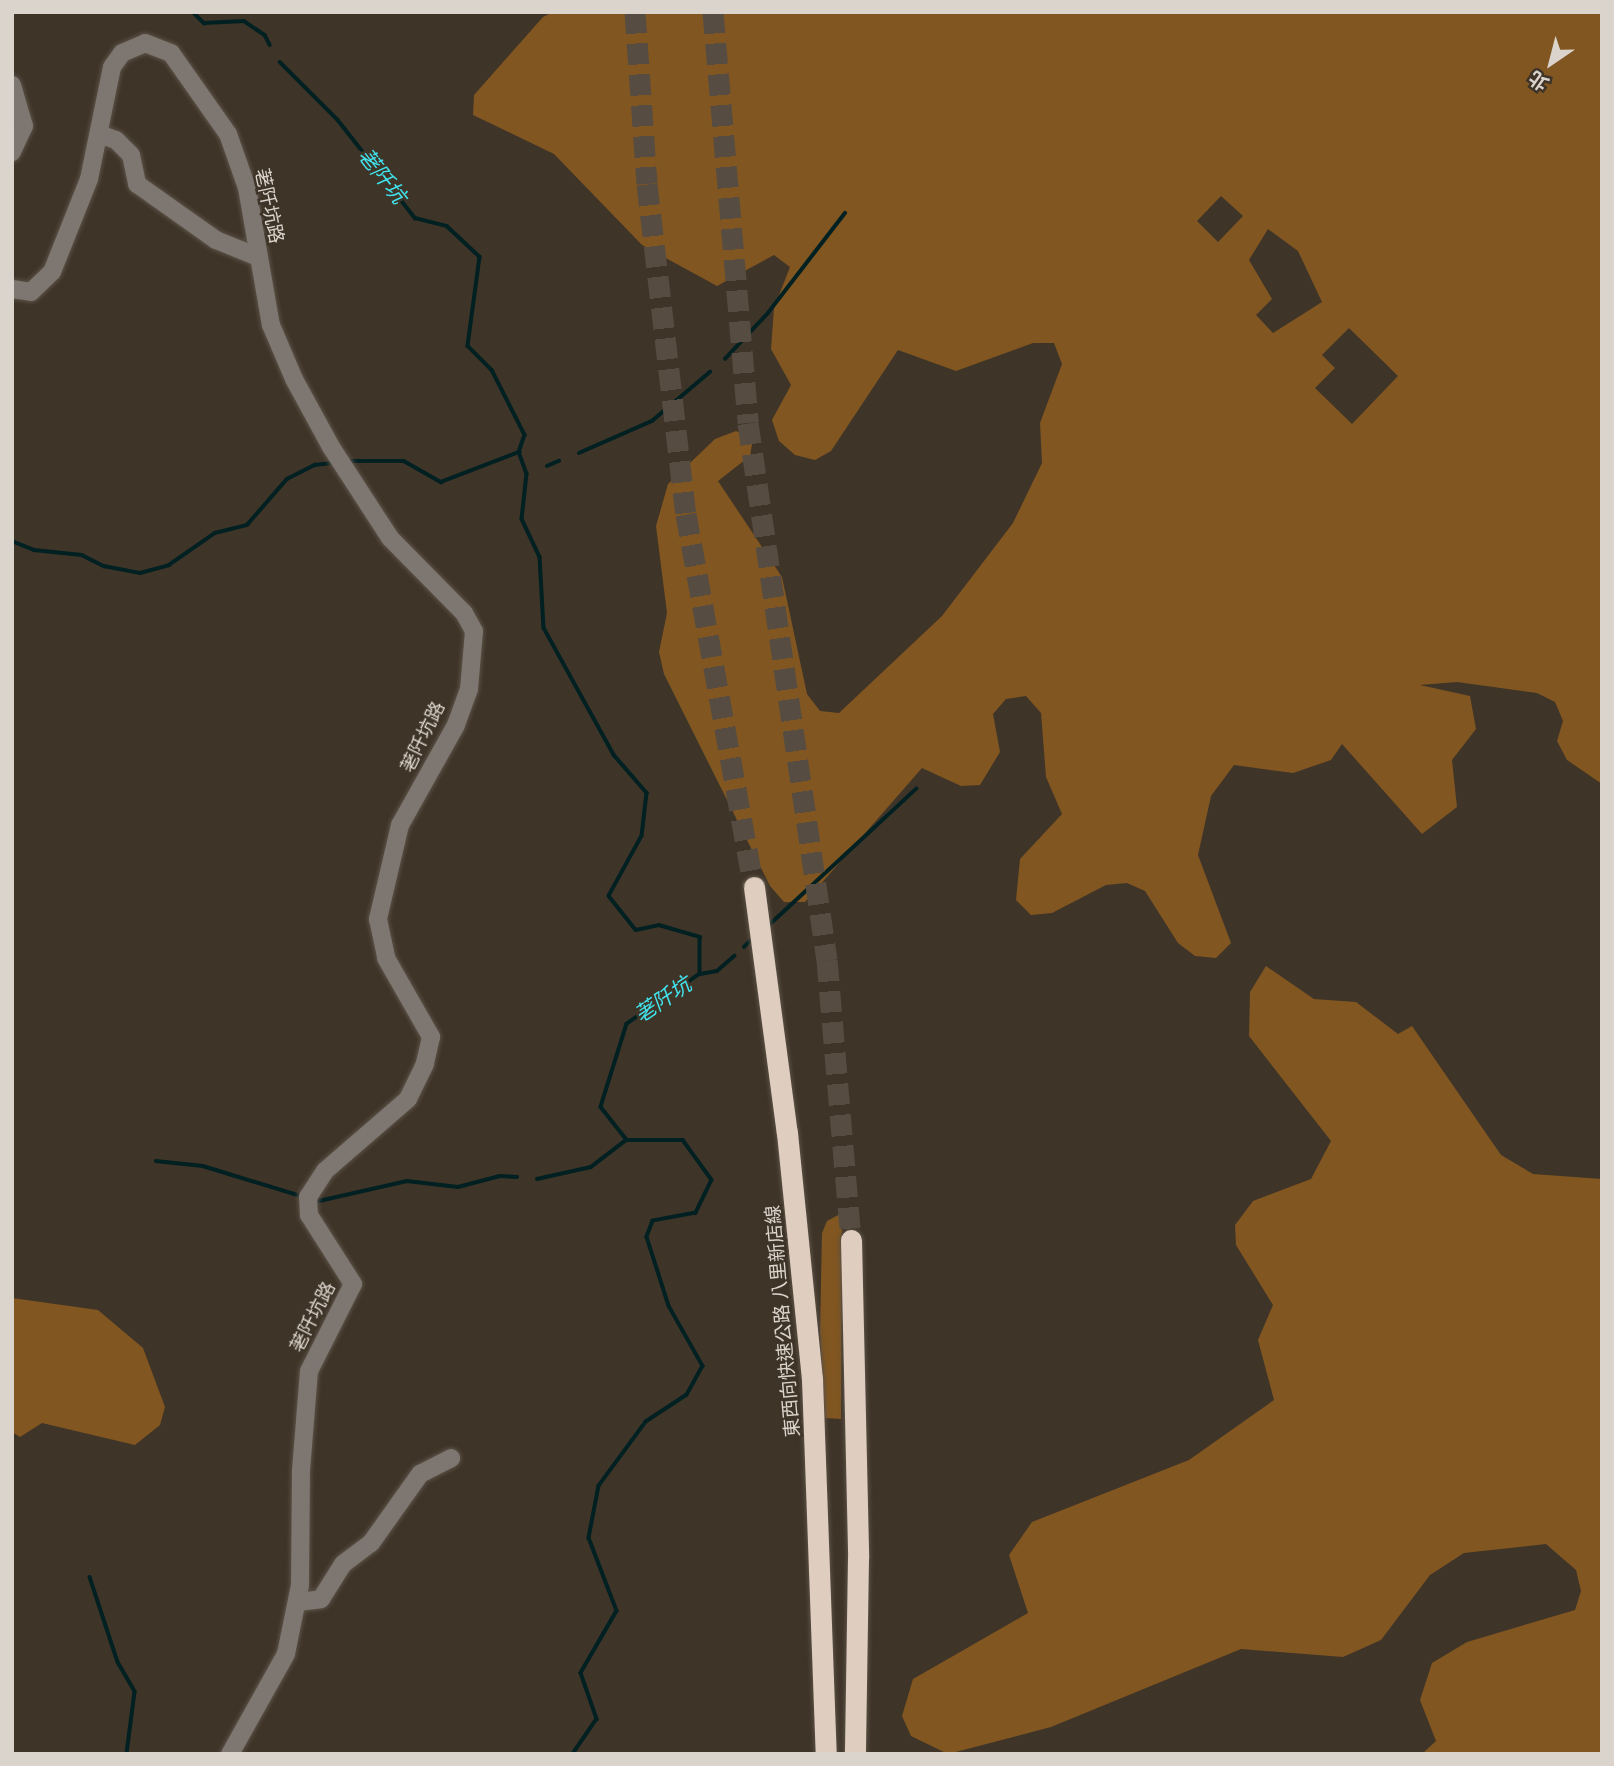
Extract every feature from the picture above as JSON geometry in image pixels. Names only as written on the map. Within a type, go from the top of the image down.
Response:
[{"type":"highway","name":"東西向快速公路 八里新店線","points":[[754,887],[801,1251],[818,1473],[826,1754]]},
{"type":"highway","points":[[850,1240],[858,1558],[855,1754]]},
{"type":"street","name":"荖阡坑路","points":[[12,289],[31,292],[52,272],[102,135],[112,67],[122,53],[145,43],[171,53],[228,134],[247,188],[271,326],[342,464],[390,538],[464,613],[474,631],[469,689],[456,725],[400,825],[378,919],[386,958],[431,1037],[425,1064],[408,1099],[325,1171],[309,1197],[309,1215],[353,1284],[309,1371],[298,1602],[286,1654],[230,1754]]},
{"type":"street","points":[[12,85],[24,126],[12,152]]},
{"type":"street","points":[[102,135],[116,140],[131,155],[137,184],[216,240],[258,257]]},
{"type":"street","points":[[298,1602],[321,1599],[342,1564],[371,1544],[420,1474],[451,1458]]},
{"type":"shaded area","points":[[553,12],[1602,12],[1602,784],[1567,760],[1557,741],[1563,721],[1555,702],[1537,693],[1457,682],[1420,685],[1470,696],[1476,729],[1452,760],[1457,807],[1422,834],[1342,744],[1331,760],[1293,773],[1234,765],[1211,796],[1198,855],[1231,943],[1216,958],[1195,956],[1178,943],[1145,891],[1127,883],[1106,885],[1052,913],[1031,915],[1016,900],[1020,859],[1062,814],[1046,777],[1041,713],[1026,696],[1006,699],[993,714],[1000,752],[980,785],[961,786],[922,768],[805,902],[784,902],[770,886],[664,674],[659,652],[667,613],[656,526],[668,484],[715,439],[736,431],[753,438],[750,456],[718,481],[782,577],[807,694],[820,711],[839,713],[942,616],[1013,523],[1042,463],[1040,423],[1062,364],[1054,343],[1033,343],[956,371],[898,350],[831,451],[815,460],[795,455],[779,441],[772,420],[791,385],[771,349],[774,308],[790,267],[774,255],[717,286],[642,245],[554,154],[473,115],[474,95],[543,17]],"holes":[[[1221,196],[1243,216],[1218,242],[1197,221]],[[1268,229],[1298,251],[1322,302],[1273,333],[1256,315],[1272,299],[1249,260]],[[1349,328],[1398,376],[1352,424],[1315,388],[1335,368],[1322,355]]]},
{"type":"shaded area","points":[[1266,966],[1314,999],[1356,1002],[1398,1034],[1412,1026],[1501,1155],[1533,1174],[1602,1179],[1602,1754],[1422,1754],[1436,1741],[1420,1700],[1432,1663],[1467,1642],[1575,1610],[1581,1591],[1576,1570],[1546,1544],[1464,1553],[1430,1575],[1381,1640],[1343,1657],[1241,1649],[1051,1727],[948,1754],[911,1736],[902,1716],[913,1679],[1028,1613],[1009,1555],[1032,1522],[1189,1460],[1274,1400],[1258,1340],[1273,1305],[1236,1245],[1235,1225],[1253,1201],[1311,1179],[1331,1141],[1249,1036],[1250,992]]},
{"type":"shaded area","points":[[842,1213],[841,1419],[825,1418],[820,1332],[822,1233],[827,1221]]},
{"type":"shaded area","points":[[12,1298],[98,1310],[143,1348],[165,1407],[160,1425],[135,1445],[42,1423],[20,1437],[12,1432]]},
{"type":"waterway","name":"荖阡坑","points":[[193,12],[204,23],[244,21],[265,35],[270,45]]},
{"type":"waterway","name":"荖阡坑","points":[[280,62],[338,120],[415,218],[447,226],[480,257],[468,346],[492,370],[525,435],[519,452],[527,474],[522,519],[540,557],[544,628],[614,755],[647,793],[642,836],[609,896],[636,930],[659,925],[700,937],[700,974],[627,1024],[601,1107],[627,1140],[683,1140],[712,1180],[696,1213],[653,1221],[647,1237],[669,1306],[703,1366],[687,1395],[646,1422],[599,1486],[589,1538],[617,1611],[581,1673],[597,1719],[573,1754]]},
{"type":"waterway","points":[[725,359],[768,313],[845,213]]},
{"type":"waterway","points":[[579,453],[652,421],[710,372]]},
{"type":"waterway","points":[[347,461],[404,461],[441,482],[519,452]]},
{"type":"waterway","points":[[547,466],[559,461]]},
{"type":"waterway","points":[[12,541],[34,550],[82,555],[104,566],[140,573],[169,565],[215,533],[247,525],[287,479],[315,465],[332,463]]},
{"type":"waterway","points":[[768,926],[916,789]]},
{"type":"waterway","points":[[744,947],[751,940]]},
{"type":"waterway","points":[[700,974],[717,971],[734,956]]},
{"type":"waterway","points":[[537,1179],[591,1167],[626,1140]]},
{"type":"waterway","points":[[156,1161],[203,1166],[298,1195]]},
{"type":"waterway","points":[[319,1201],[407,1181],[458,1187],[500,1176],[517,1177]]},
{"type":"waterway","points":[[90,1577],[118,1662],[135,1692],[127,1754]]},
{"type":"tunnel","points":[[635,12],[647,184],[686,514],[754,887]]},
{"type":"tunnel","points":[[713,12],[748,423],[827,960],[851,1240]]}]
